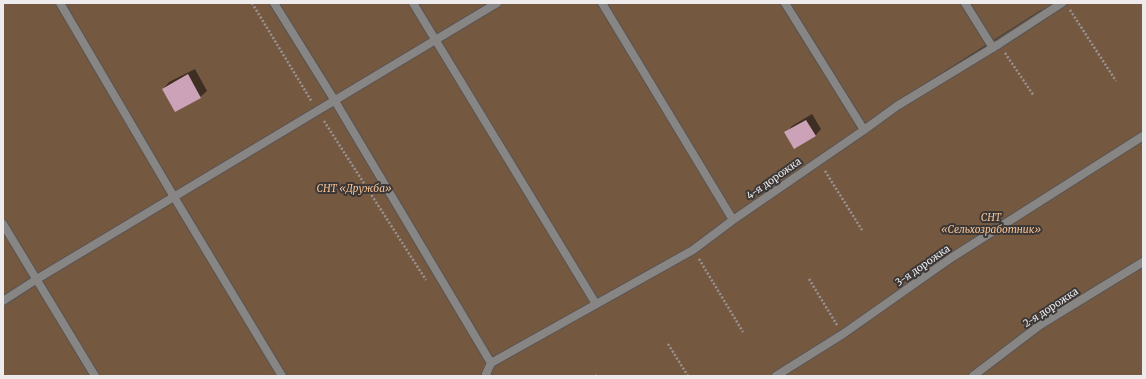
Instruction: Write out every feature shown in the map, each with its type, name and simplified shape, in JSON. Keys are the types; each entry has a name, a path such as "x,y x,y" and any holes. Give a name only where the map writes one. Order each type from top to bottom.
{"street":[{"path":"60,3 174,197 282,376"},
{"path":"274,3 335,101 491,363 486,374 487,376"},
{"path":"412,3 596,304"},
{"path":"3,301 37,279 318,112 497,3"},
{"path":"602,3 732,220"},
{"path":"785,3 864,130"},
{"path":"965,3 996,46"},
{"name":"4-я дорожка","path":"491,363 693,250 732,220 897,106 996,46 1062,3"},
{"name":"3-я дорожка","path":"776,376 843,334 951,258 1143,136"},
{"path":"3,224 95,376"},
{"name":"2-я дорожка","path":"973,376 1040,325 1143,262"}],"path":[{"path":"252,3 318,112 430,286"},
{"path":"1070,10 1116,81"},
{"path":"996,46 1034,96"},
{"path":"819,161 862,230"},
{"path":"693,250 744,332"},
{"path":"808,279 843,334"},
{"path":"668,344 688,376"}],"green space":[{"name":"СНТ «Дружба»","path":"3,3 1143,3 1143,376 3,376","holes":["1042,10 875,117 893,104"]}],"building":[{"path":"188,74 201,98 175,112 162,89"},
{"path":"806,120 816,136 794,149 784,132"}],"park label":[{"name":"СНТ «Сельхозработник»","path":"991,224"}]}
